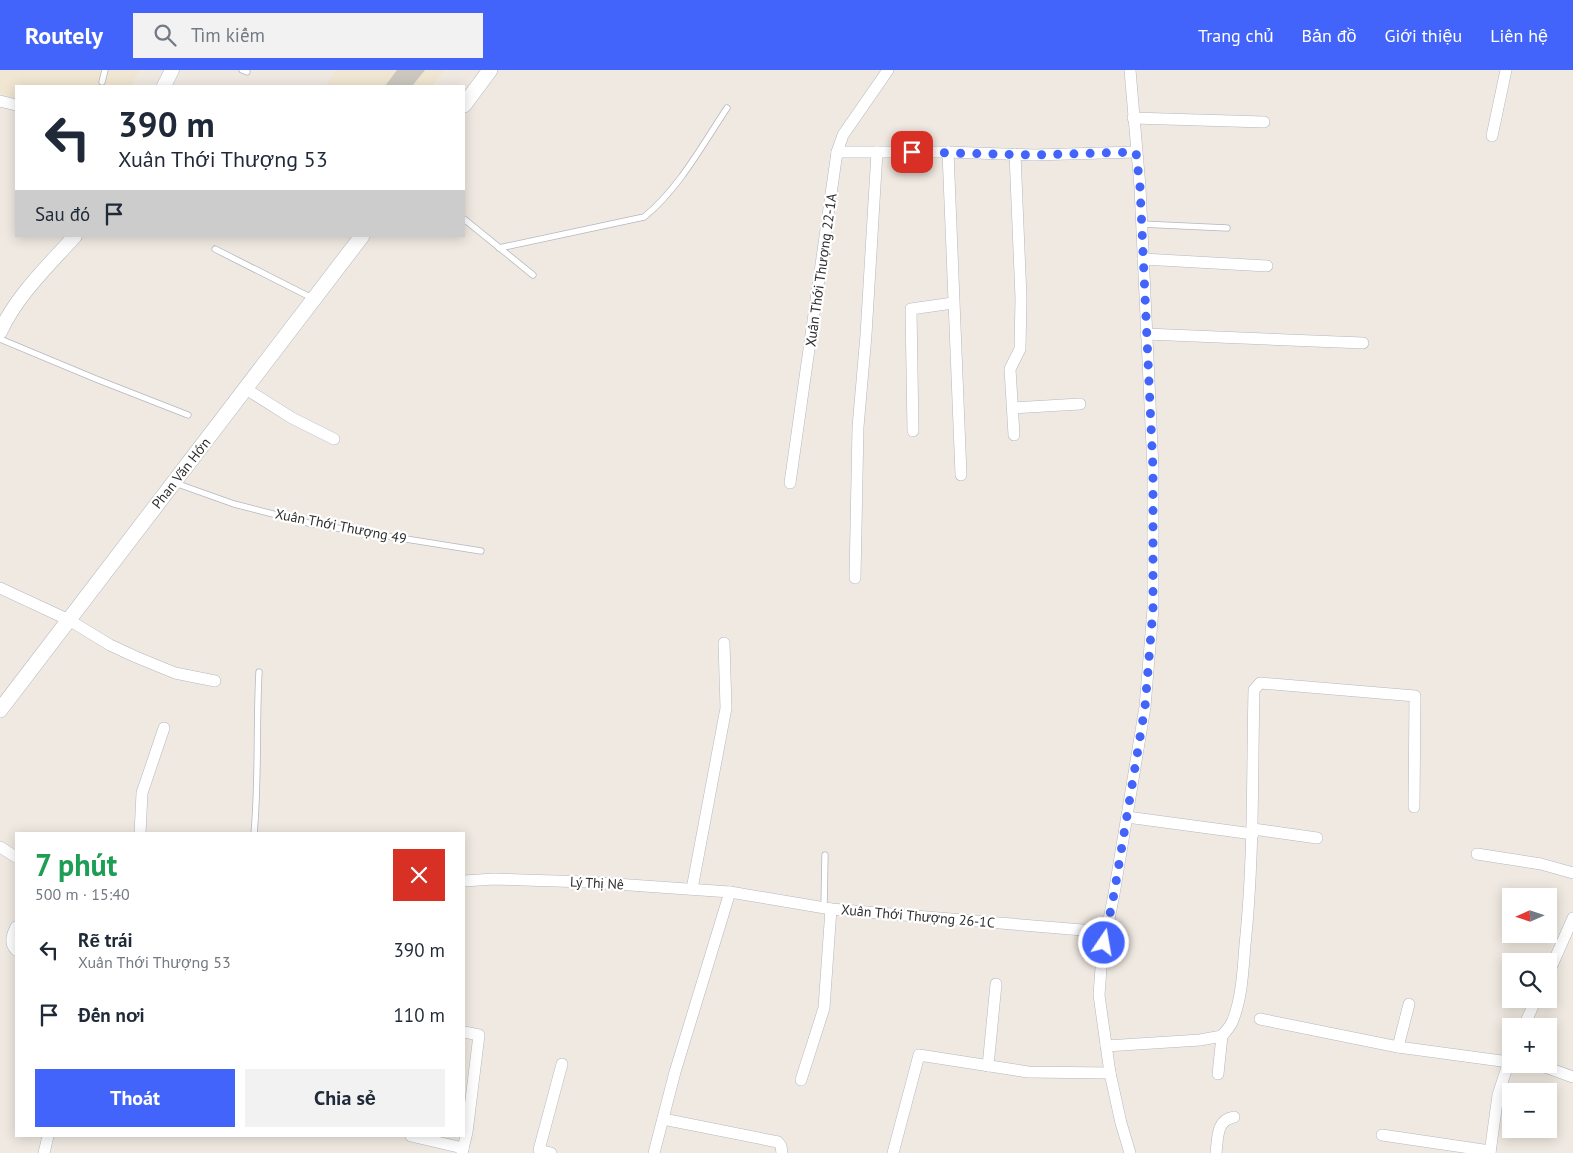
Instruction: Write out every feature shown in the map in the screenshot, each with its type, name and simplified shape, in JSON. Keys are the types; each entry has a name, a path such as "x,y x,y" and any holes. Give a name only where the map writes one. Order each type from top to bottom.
{"main road":[{"path":"465,104 490,70"},
{"name":"Phan Văn Hớn","path":"0,710 361,237"}],"street":[{"path":"164,85 172,70"},
{"name":"Xuân Thới Thượng 22-1A","path":"790,484 837,152 843,135 888,70"},
{"path":"1130,70 1141,224 1153,469 1153,609 1145,707 1102,955 1100,995 1110,1074 1120,1123 1130,1153"},
{"path":"1492,136 1506,70"},
{"path":"0,101 15,105"},
{"path":"1133,118 1264,122"},
{"path":"837,152 1067,155 1136,152"},
{"path":"855,578 858,427 866,335 877,152"},
{"path":"948,152 961,475"},
{"path":"1014,435 1010,369 1020,349 1021,298 1015,154"},
{"path":"0,332 19,301 38,276 74,237"},
{"path":"1143,259 1267,266"},
{"path":"913,431 911,309 953,303"},
{"path":"1146,334 1363,343"},
{"path":"246,389 292,418 334,439"},
{"path":"1012,408 1080,404"},
{"path":"0,588 69,620 110,645 136,657 175,673 215,681"},
{"path":"692,889 726,708 724,643"},
{"path":"1218,1074 1222,1036 1233,1022 1241,987 1249,912 1253,832 1252,749 1254,690 1260,683 1415,696 1414,807"},
{"path":"140,832 142,793 164,728"},
{"path":"1127,817 1317,838"},
{"path":"0,847 15,856"},
{"path":"1477,854 1541,864 1573,873"},
{"name":"Lý Thị Nê","path":"465,881 494,879 587,882 730,892"},
{"path":"654,1153 675,1072 730,892"},
{"name":"Xuân Thới Thượng 26-1C","path":"730,892 827,909 1107,932"},
{"path":"800,1080 824,1008 827,909"},
{"path":"1557,955 1572,924"},
{"path":"15,931 12,946 15,949"},
{"path":"988,1066 996,984"},
{"path":"1398,1047 1410,1004"},
{"path":"1260,1019 1398,1047 1502,1057"},
{"path":"415,1137 462,1150 467,1132 479,1035 465,1032"},
{"path":"1106,1046 1222,1036"},
{"path":"893,1153 920,1056 1028,1072 1110,1074"},
{"path":"551,1153 539,1150 562,1064"},
{"path":"1557,1071 1573,1077"},
{"path":"1382,1135 1490,1152 1498,1095 1505,1073"},
{"path":"1216,1153 1220,1126 1226,1120 1234,1118"},
{"path":"663,1119 778,1142 782,1153"},
{"path":"44,1153 48,1137"}],"lane":[{"path":"102,82 105,70"},
{"path":"499,248 644,217 655,208 677,182 727,108"},
{"path":"465,220 533,275"},
{"path":"1141,224 1227,228"},
{"path":"215,249 314,299"},
{"path":"0,339 188,415"},
{"name":"Xuân Thới Thượng 49","path":"174,483 234,504 312,524 481,551"},
{"path":"254,832 256,812 256,713 259,672"},
{"path":"825,856 827,909"}],"shaded area":[{"path":"0,70 139,70 132,85 15,85 15,99 0,94"},
{"path":"336,70 444,70 433,85 327,85"}],"building":[{"path":"397,70 425,70 413,85 386,85"}],"route":[{"path":"912,152 1034,155 1136,152 1140,187 1153,469 1153,609 1145,707 1104,943"}]}
